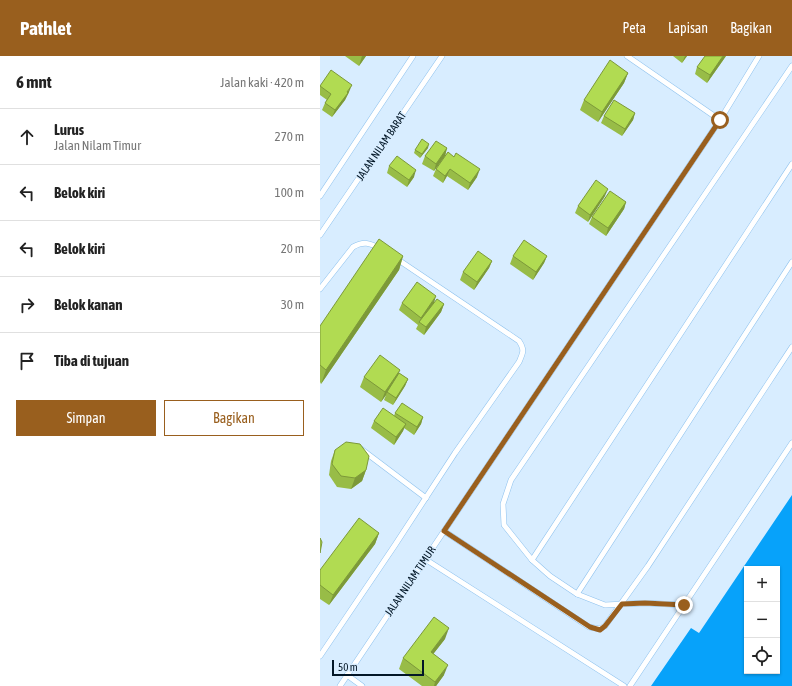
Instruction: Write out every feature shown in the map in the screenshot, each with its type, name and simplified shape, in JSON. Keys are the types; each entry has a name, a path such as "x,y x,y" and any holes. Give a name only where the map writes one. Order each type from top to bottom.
{"lane":[{"name":"JALAN NILAM BARAT","path":"320,196 413,56"},
{"name":"JALAN NILAM BARAT","path":"320,235 442,56"},
{"path":"628,56 720,120"},
{"name":"JALAN NILAM TIMUR","path":"340,686 720,120 759,56"},
{"path":"684,605 645,603 605,605 577,594 550,576 532,560 504,524 503,504 511,480 792,66"},
{"path":"532,560 792,164"},
{"path":"320,289 353,247 360,243 370,243 388,253"},
{"path":"320,656 395,546 455,453 519,362 523,352 523,346 519,341 394,257"},
{"path":"577,594 792,262"},
{"path":"444,531 590,627 600,630 605,626 622,604 653,559 792,347"},
{"path":"630,686 792,443"},
{"path":"357,446 426,498"},
{"path":"425,559 624,686"},
{"path":"347,675 362,686"}],"water":[{"path":"792,495 792,686 651,686 691,628 699,633 744,566 744,674 780,674 780,566 744,566"}],"building":[{"path":"705,56 723,56 710,75 697,67"},
{"path":"610,60 628,73 602,112 584,100"},
{"path":"331,70 352,85 335,110 325,103 331,94 320,86"},
{"path":"614,100 635,113 625,129 604,116"},
{"path":"422,139 429,144 422,154 415,150"},
{"path":"436,141 447,148 436,164 425,156"},
{"path":"448,152 454,157 456,153 480,169 470,183 450,169 445,176 436,169"},
{"path":"397,156 416,170 409,180 389,166"},
{"path":"596,180 608,189 590,215 578,206"},
{"path":"610,191 626,202 608,228 592,217"},
{"path":"379,239 403,256 326,370 320,365 320,326"},
{"path":"524,240 547,256 536,272 513,256"},
{"path":"478,251 492,261 477,282 463,272"},
{"path":"417,282 436,296 421,318 402,303"},
{"path":"437,299 444,304 426,327 419,322"},
{"path":"380,355 400,370 385,392 364,377"},
{"path":"399,373 408,379 396,398 387,392"},
{"path":"402,403 423,417 417,427 395,413"},
{"path":"383,408 406,424 396,437 374,421"},
{"path":"346,442 360,444 369,456 366,470 355,478 341,476 332,464 335,450"},
{"path":"359,518 379,533 333,595 320,585 320,570"},
{"path":"320,538 322,542 320,553"},
{"path":"434,617 449,628 431,652 448,665 435,682 403,658"}],"route":[{"path":"684,605 645,603 622,604 605,626 600,630 590,627 444,531 720,120"}]}
